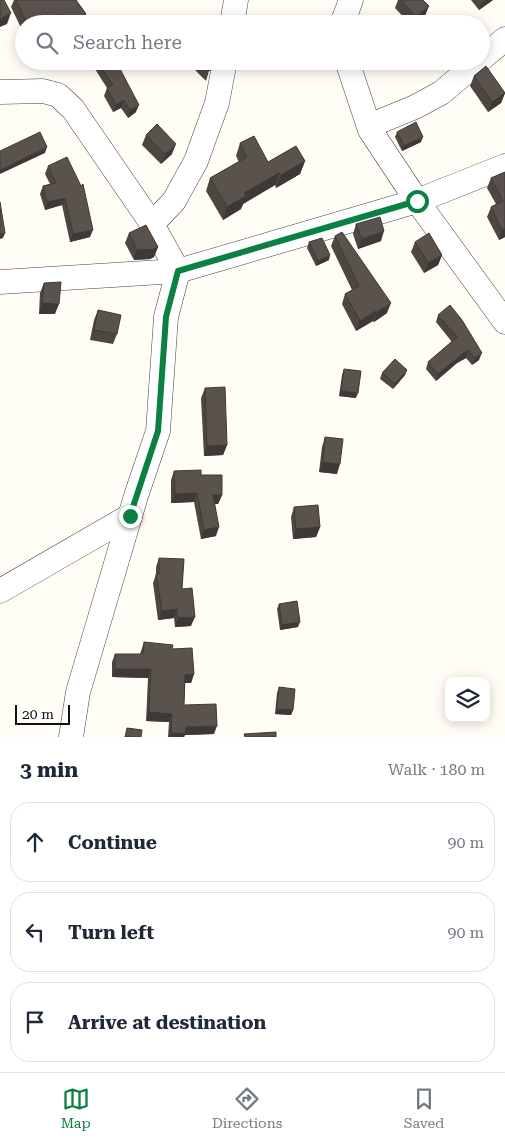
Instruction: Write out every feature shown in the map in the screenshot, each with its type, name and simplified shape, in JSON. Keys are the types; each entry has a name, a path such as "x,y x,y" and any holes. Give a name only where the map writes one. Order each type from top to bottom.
{"street":[{"path":"234,15 236,0"},
{"path":"335,0 339,15"},
{"path":"345,15 351,0"},
{"path":"490,52 505,39"},
{"path":"152,224 174,201 196,161 217,103 223,70"},
{"path":"350,70 370,130 417,201 505,322"},
{"path":"369,126 415,108 441,93 468,70"},
{"path":"0,92 43,91 58,95 73,109 152,224 178,271 166,317 158,431 130,516 78,692 71,737"},
{"path":"0,282 178,271 417,201 505,166"},
{"path":"0,591 130,516"}],"building":[{"path":"0,0 4,0 11,13 0,19"},
{"path":"16,0 76,0 86,14 84,15 23,15"},
{"path":"401,0 423,0 429,6 418,15 414,15"},
{"path":"103,70 121,70 139,105 130,110 124,100 116,105 107,88 113,85"},
{"path":"481,70 489,70 505,93 492,102 474,76"},
{"path":"416,122 423,137 404,146 397,132"},
{"path":"157,124 176,144 165,154 146,135"},
{"path":"40,132 47,147 0,170 0,151"},
{"path":"254,136 268,162 296,146 305,161 244,193 246,196 227,207 210,178 247,157 240,143"},
{"path":"67,157 81,186 83,184 93,230 73,234 65,198 47,202 43,186 56,183 48,166"},
{"path":"505,172 505,229 502,230 491,207 503,201 491,178"},
{"path":"0,202 5,233 0,234"},
{"path":"380,217 384,231 362,239 356,224"},
{"path":"146,225 158,247 137,250 129,233"},
{"path":"342,232 391,303 360,321 345,294 359,286 335,236"},
{"path":"429,233 442,255 428,263 415,242"},
{"path":"322,238 330,255 318,261 309,242"},
{"path":"61,282 59,304 42,303 44,283"},
{"path":"450,305 462,320 482,353 475,358 468,350 438,374 428,362 457,337 438,315"},
{"path":"98,310 121,315 117,334 94,330"},
{"path":"395,359 407,370 395,384 382,373"},
{"path":"344,369 361,371 358,393 341,391"},
{"path":"225,387 227,445 207,446 205,388"},
{"path":"325,437 343,439 340,464 323,462"},
{"path":"201,470 201,475 222,475 222,495 213,495 219,527 204,530 197,493 175,494 174,471"},
{"path":"318,505 320,527 296,529 294,507"},
{"path":"159,558 184,559 182,589 192,588 195,617 178,618 177,609 162,611 156,574 159,574"},
{"path":"297,601 300,622 282,625 279,604"},
{"path":"144,642 173,645 172,649 192,648 194,674 185,675 184,705 216,704 217,726 186,727 185,734 171,733 172,714 149,712 151,669 115,669 115,654 143,654"},
{"path":"279,687 295,689 293,710 277,709"},
{"path":"127,728 142,730 141,737 125,737"},
{"path":"276,732 276,737 245,737 244,734"}],"route":[{"path":"130,516 158,431 166,317 178,271 417,201"}]}
